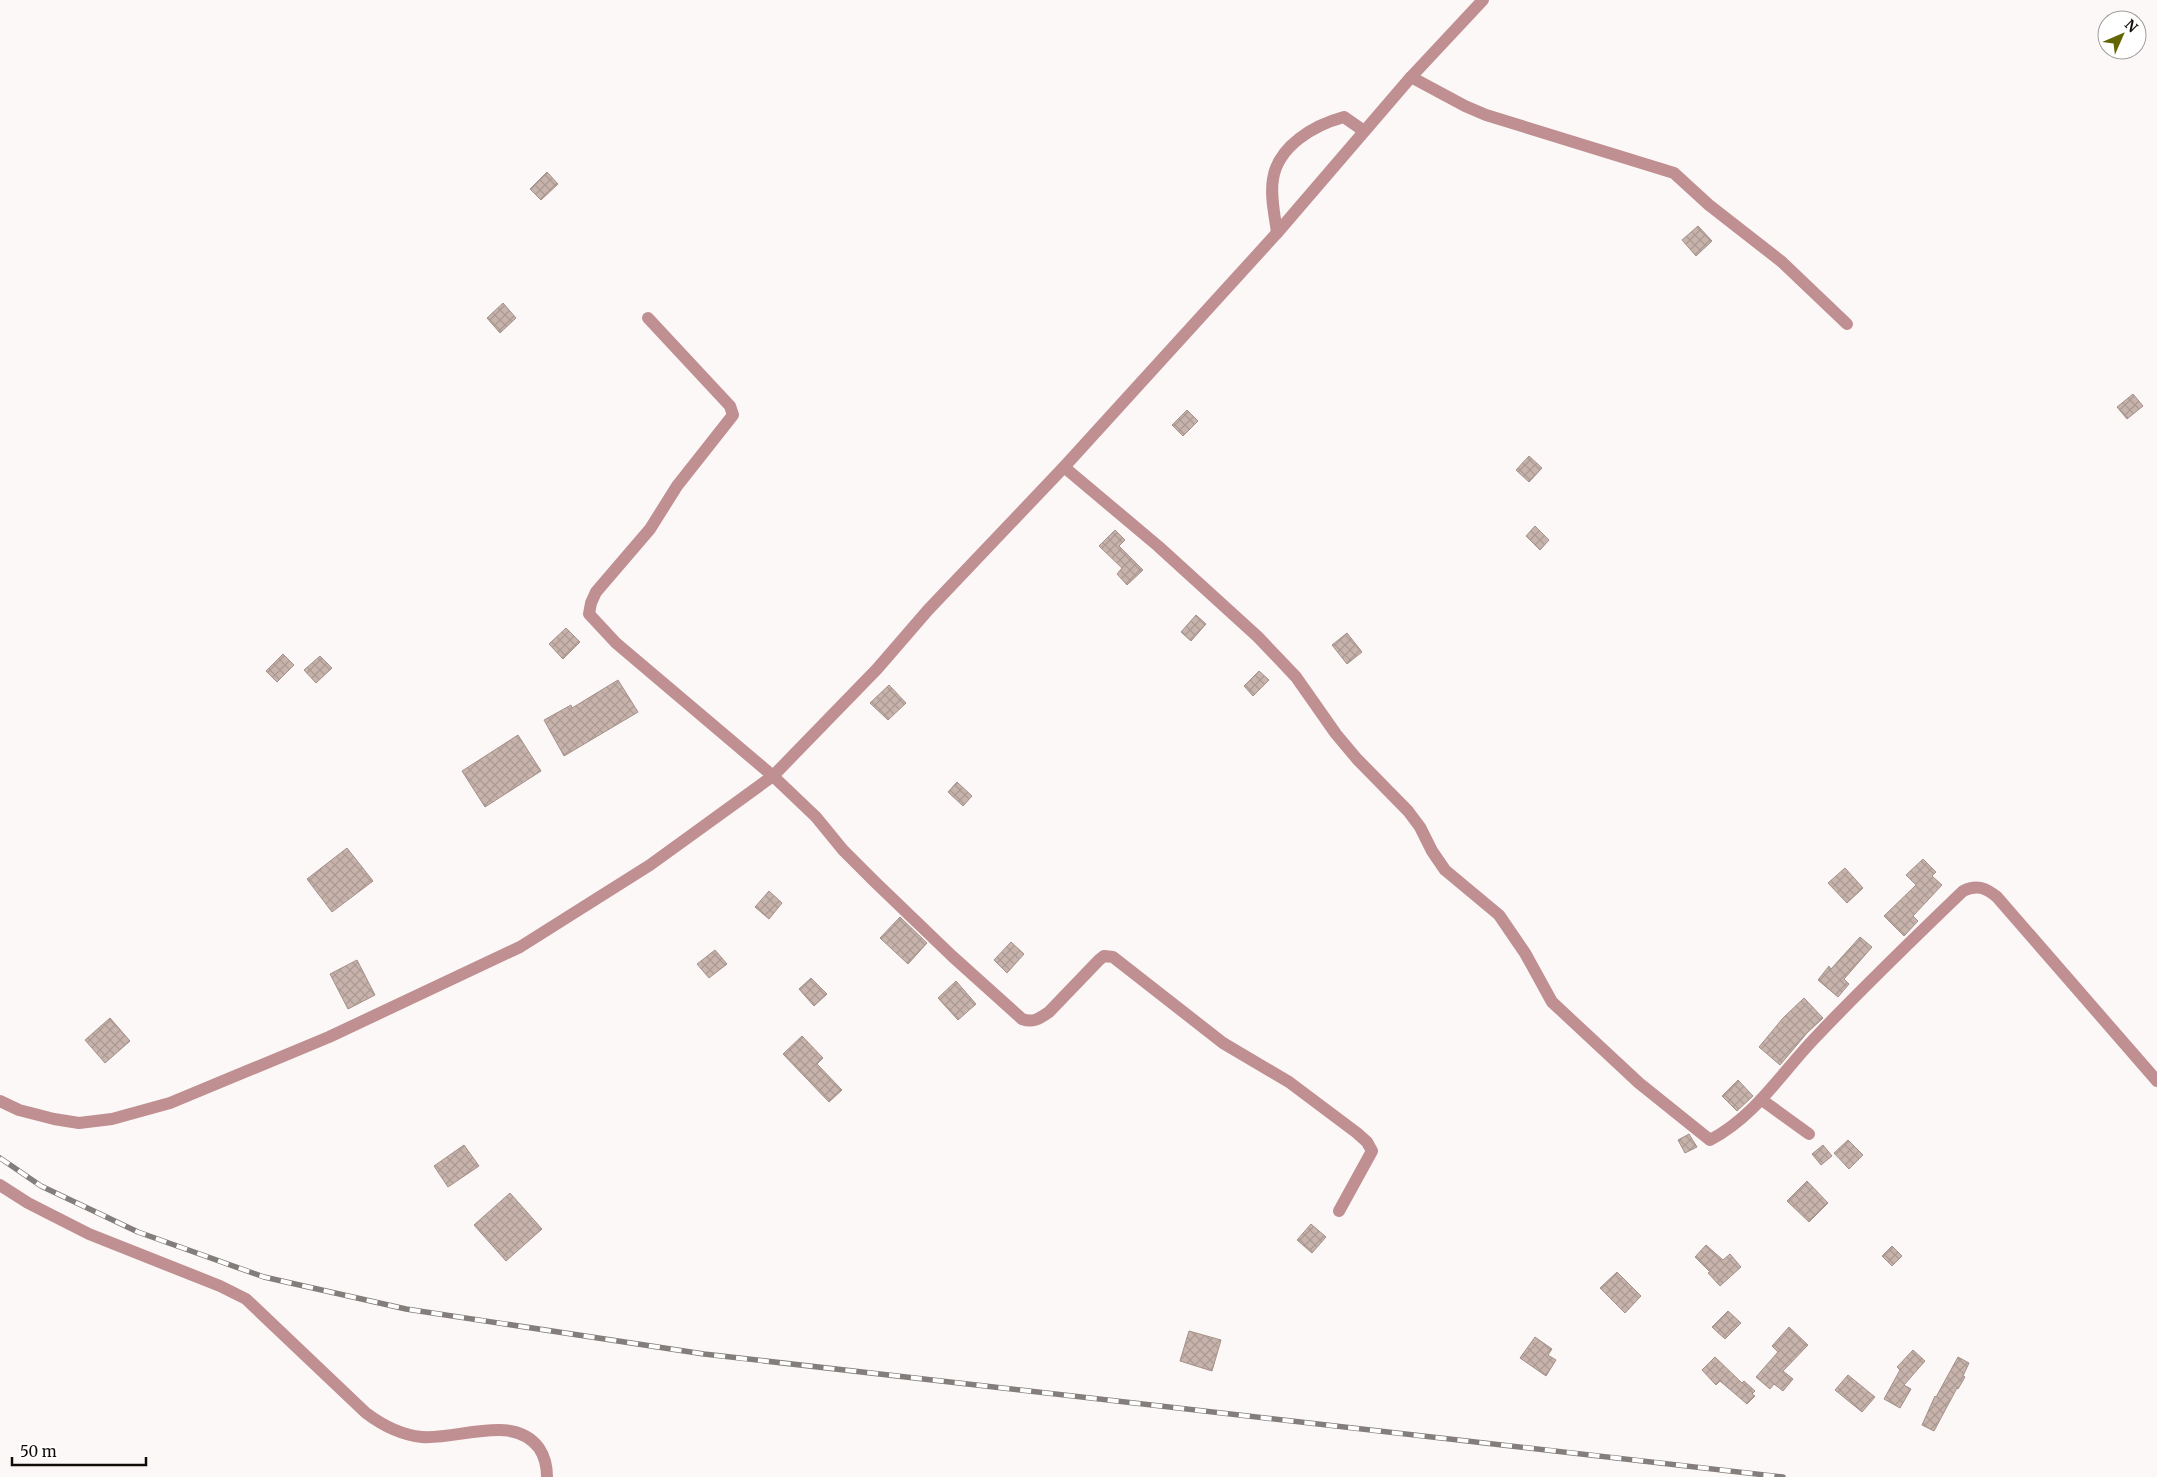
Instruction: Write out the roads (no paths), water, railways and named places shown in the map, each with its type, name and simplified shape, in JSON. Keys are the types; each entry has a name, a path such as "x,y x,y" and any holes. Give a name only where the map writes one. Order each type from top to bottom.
{"street":[{"path":"0,1101 19,1110 54,1119 79,1123 112,1119 170,1103 329,1037 520,947 650,865 773,776 877,669 928,610 1064,467 1277,233 1410,77 1483,0"},
{"path":"1410,77 1486,115 1674,174 1789,268 1847,324"},
{"path":"1277,233 1272,197 1273,179 1279,161 1293,144 1328,121 1344,117 1364,130"},
{"path":"648,318 730,406 733,415 677,486 650,529 596,592 589,614 616,642 773,776 816,817 843,850 888,894 952,956 1022,1018 1029,1022 1041,1018 1099,960 1104,956 1113,957 1223,1044 1289,1082 1357,1133 1367,1142 1372,1152 1338,1212"},
{"path":"1064,467 1158,546 1258,636 1296,677 1342,740 1395,796 1420,827 1432,851 1445,870 1499,915 1525,953 1552,1002 1639,1082 1710,1140 1723,1134 1762,1100 1795,1059 1861,989 1922,933 1963,891 1975,888 1987,889 1997,897 2157,1081"},
{"path":"1762,1100 1809,1134"},
{"path":"0,1185 28,1203 89,1234 220,1286 246,1299 366,1413 384,1425 404,1434 424,1437 493,1430 516,1431 529,1438 542,1452 546,1463 547,1477"}],"railway":[{"path":"0,1158 41,1186 138,1232 264,1277 406,1309 704,1354 1783,1477"}]}
